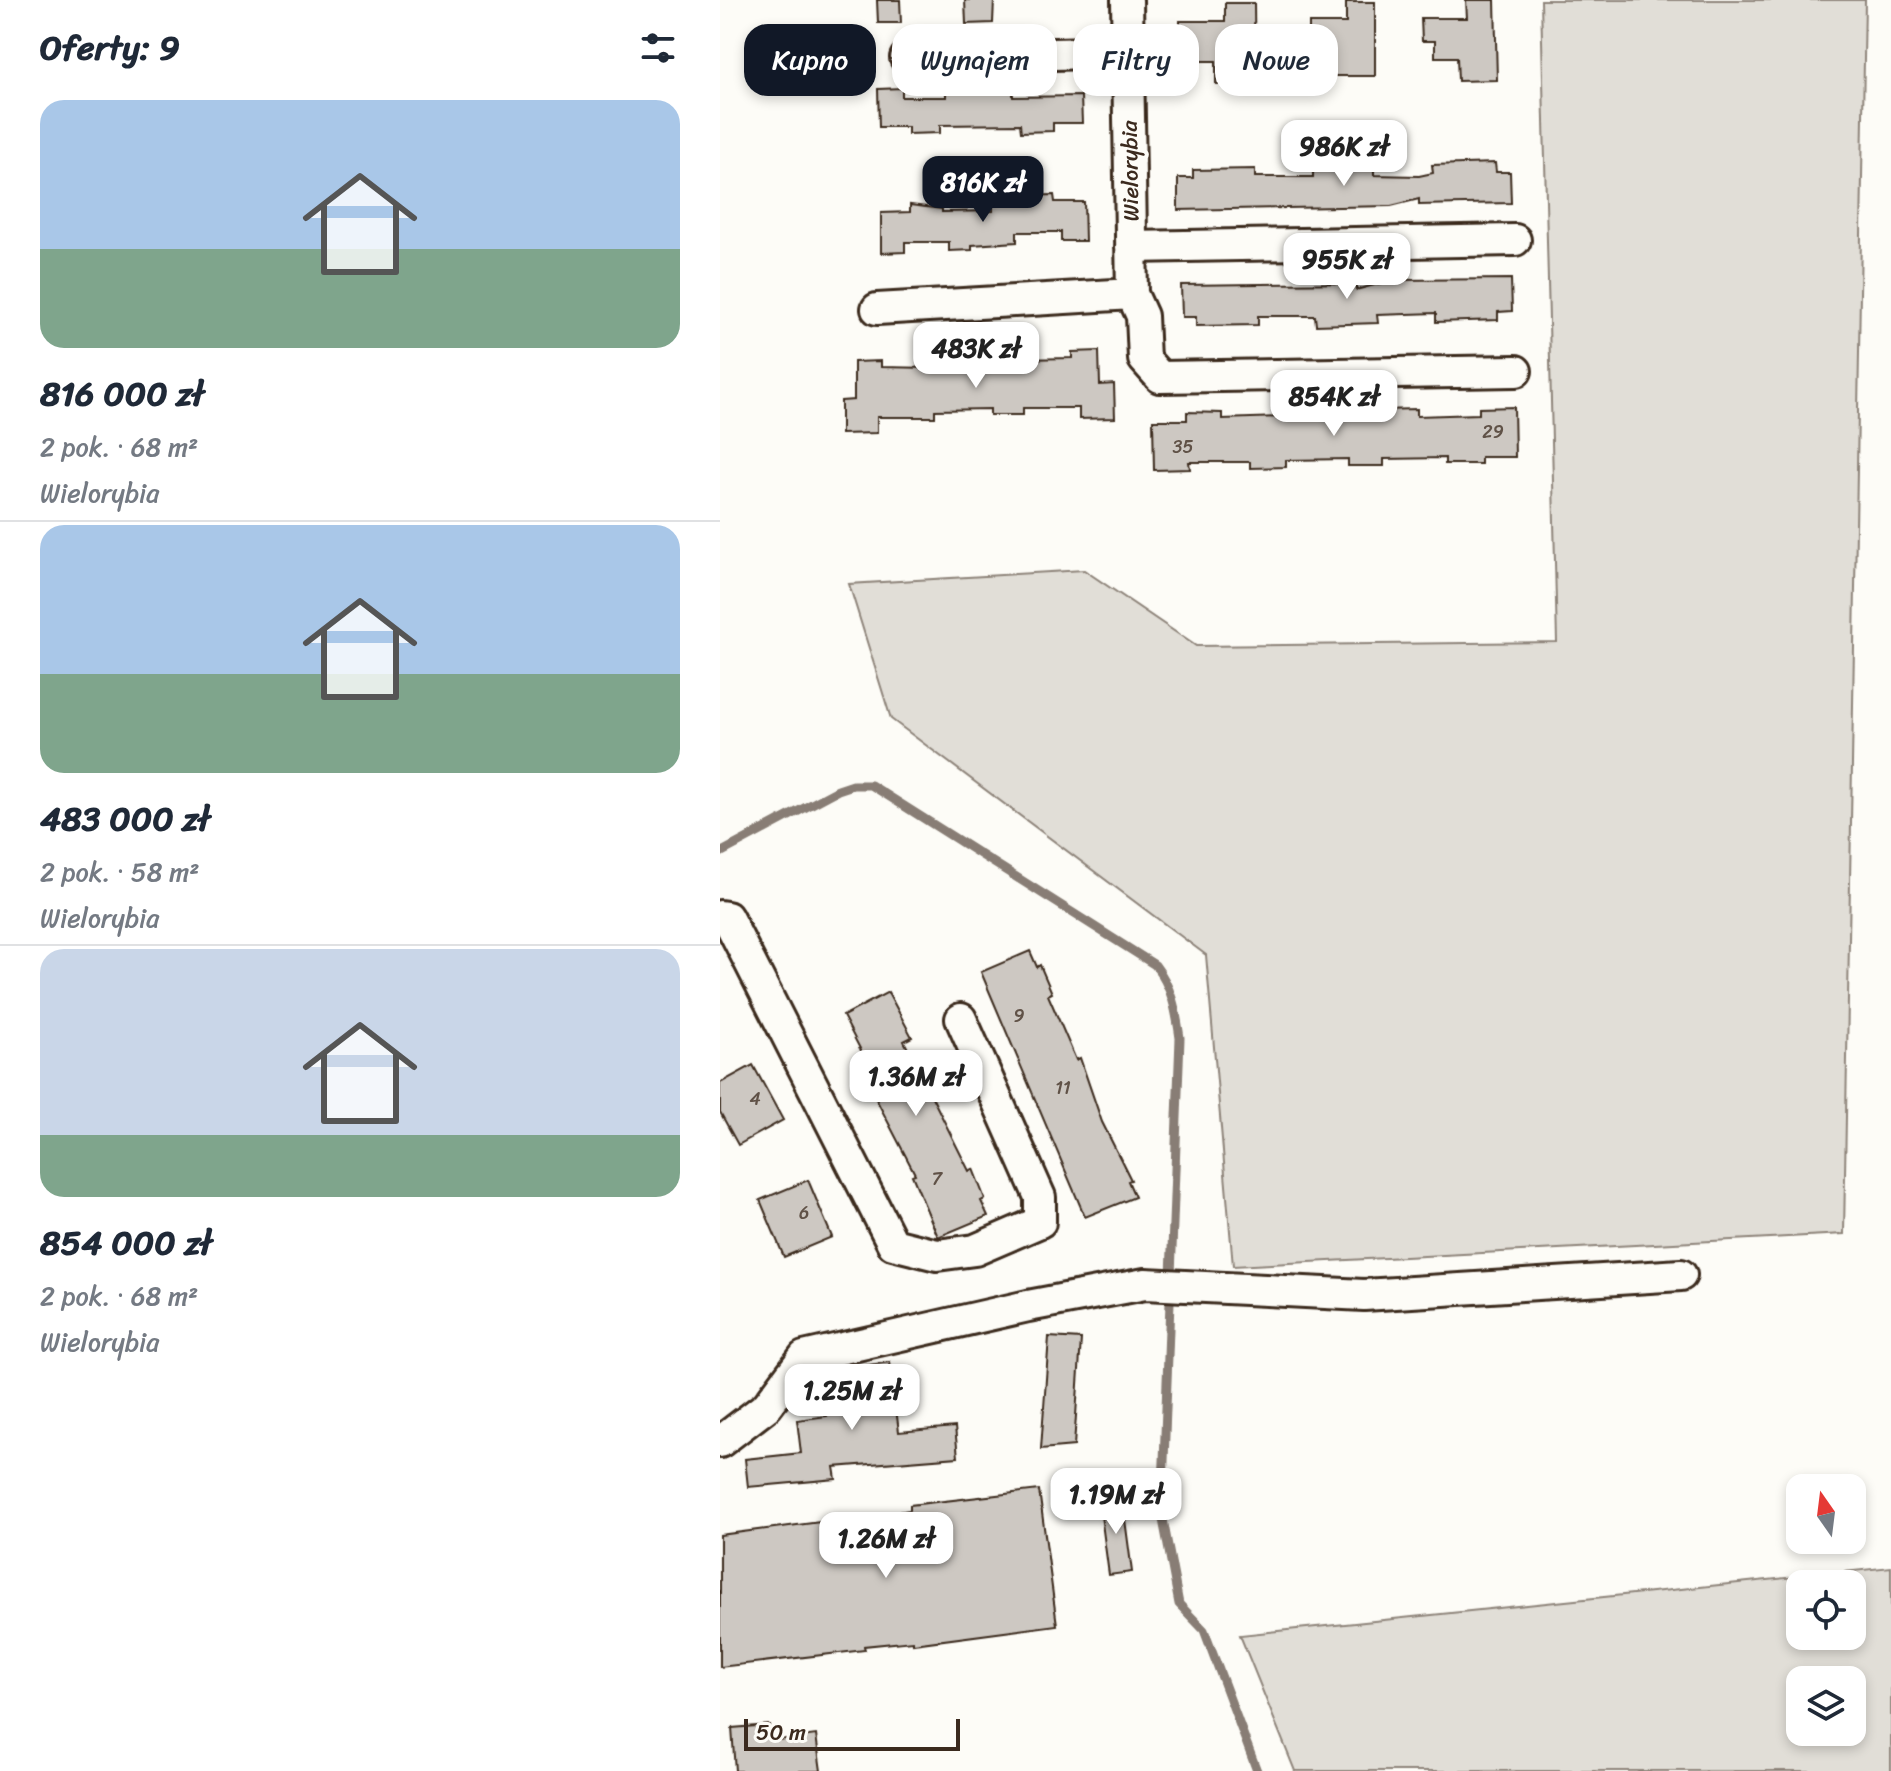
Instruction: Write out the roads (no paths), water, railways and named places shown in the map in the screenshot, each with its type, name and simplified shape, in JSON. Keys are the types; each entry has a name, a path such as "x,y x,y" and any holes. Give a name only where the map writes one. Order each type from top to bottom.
{"street":[{"name":"Wielorybia","path":"1127,0 1127,24"},
{"name":"Wielorybia","path":"1129,96 1132,294 1142,316 1144,359 1160,377 1516,371"},
{"path":"1131,247 1515,240"},
{"path":"877,309 1132,294"},
{"path":"724,916 893,1244 937,1255 975,1250 1040,1222 1040,1197 961,1019"},
{"path":"720,1442 767,1406 804,1357 1028,1306 1145,1284 1364,1295 1681,1275"}],"waterway":[{"path":"720,853 838,790 853,785 871,785 1155,965 1161,973 1172,999 1180,1038 1162,1514 1179,1604 1204,1630 1257,1771"}]}
